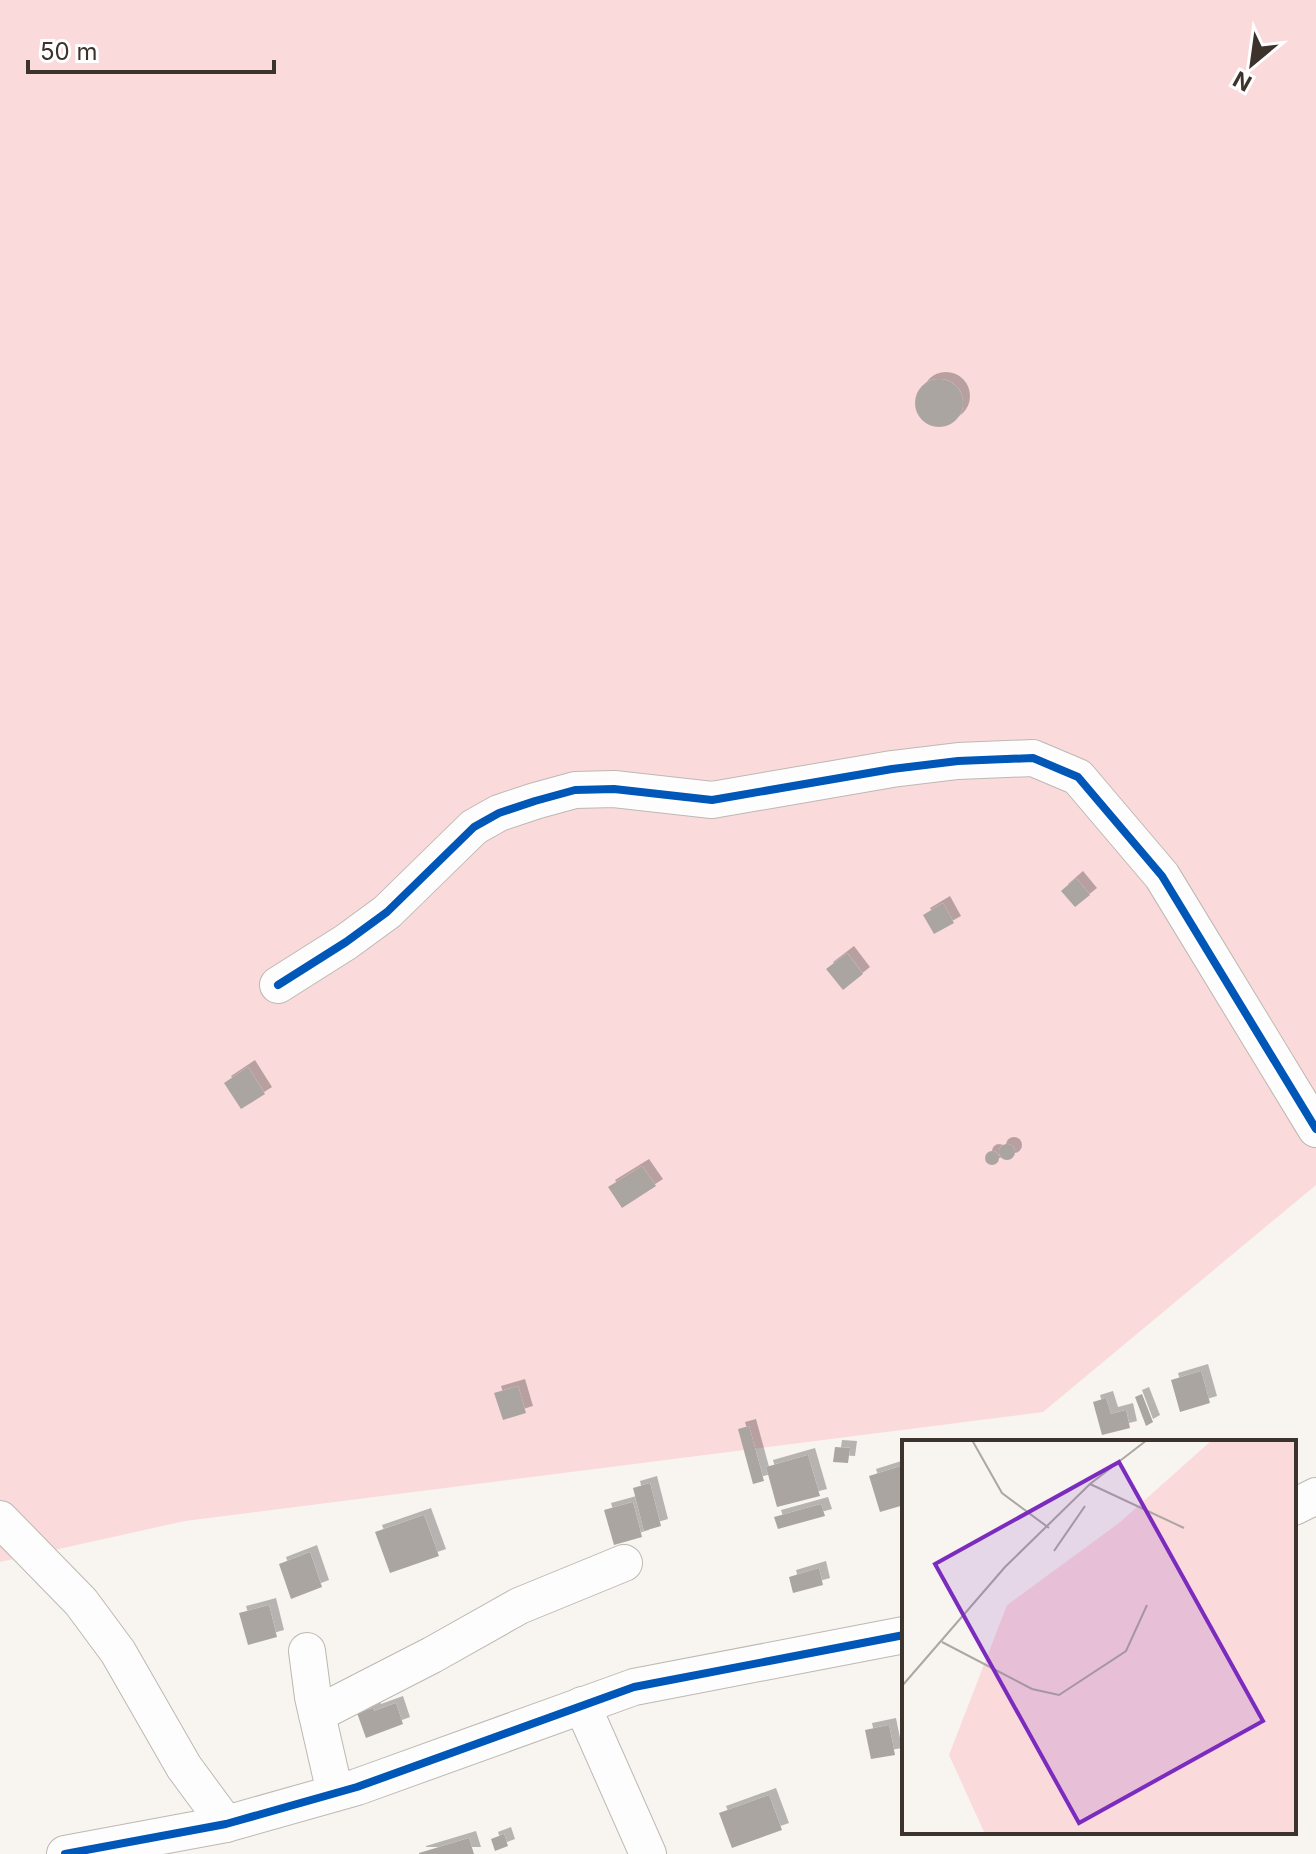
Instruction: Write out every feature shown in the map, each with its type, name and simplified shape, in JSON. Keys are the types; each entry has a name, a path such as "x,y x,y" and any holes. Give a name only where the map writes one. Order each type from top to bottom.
{"street":[{"path":"278,985 387,912 474,827 499,813 535,801 575,790 614,789 712,800 892,769 958,761 1033,758 1078,777 1162,876 1316,1129"},
{"path":"1296,1506 1316,1496"},
{"path":"0,1519 81,1602 118,1652 184,1767 226,1824"},
{"path":"317,1714 519,1606 624,1563"},
{"path":"65,1854 226,1824 335,1793 634,1687 902,1635"},
{"path":"307,1651 335,1793"},
{"path":"582,1705 648,1854"}],"shaded area":[{"path":"0,0 1316,0 1316,1185 1043,1412 185,1521 0,1562"}],"building":[{"path":"939,379 956,386 963,403 956,420 939,427 922,420 915,403 922,386"},
{"path":"1076,878 1090,895 1075,907 1061,891"},
{"path":"943,903 954,923 934,934 923,915"},
{"path":"847,953 863,974 843,990 826,969"},
{"path":"248,1067 265,1094 241,1109 224,1083"},
{"path":"1007,1144 1015,1152 1007,1160 999,1152"},
{"path":"992,1151 999,1158 992,1165 985,1158"},
{"path":"642,1166 656,1186 622,1208 608,1187"},
{"path":"1201,1371 1210,1403 1180,1412 1171,1380"},
{"path":"518,1386 526,1413 503,1420 494,1393"},
{"path":"1142,1394 1153,1422 1146,1426 1135,1397"},
{"path":"1106,1398 1111,1414 1126,1410 1130,1428 1102,1435 1093,1402"},
{"path":"749,1426 764,1481 753,1484 738,1429"},
{"path":"835,1447 850,1448 848,1463 833,1462"},
{"path":"808,1455 820,1496 777,1507 766,1467"},
{"path":"902,1466 902,1506 880,1512 869,1476"},
{"path":"650,1483 661,1526 644,1531 633,1488"},
{"path":"633,1502 642,1537 614,1545 604,1510"},
{"path":"821,1504 825,1516 778,1529 774,1517"},
{"path":"424,1515 439,1556 390,1573 375,1532"},
{"path":"310,1552 322,1587 291,1599 279,1564"},
{"path":"819,1568 823,1585 793,1593 789,1577"},
{"path":"269,1605 277,1637 248,1645 239,1613"},
{"path":"396,1703 403,1724 366,1738 357,1713"},
{"path":"889,1725 895,1755 871,1759 865,1730"},
{"path":"769,1795 782,1830 732,1848 719,1813"},
{"path":"504,1834 508,1846 495,1851 491,1839"},
{"path":"469,1838 474,1854 419,1854 419,1853"}],"cycle path":[{"path":"278,985 387,912 474,827 499,813 535,801 575,790 614,789 712,800 892,769 958,761 1033,758 1078,777 1162,876 1316,1129"},
{"path":"65,1854 226,1824 357,1787 634,1687 902,1635"}]}
